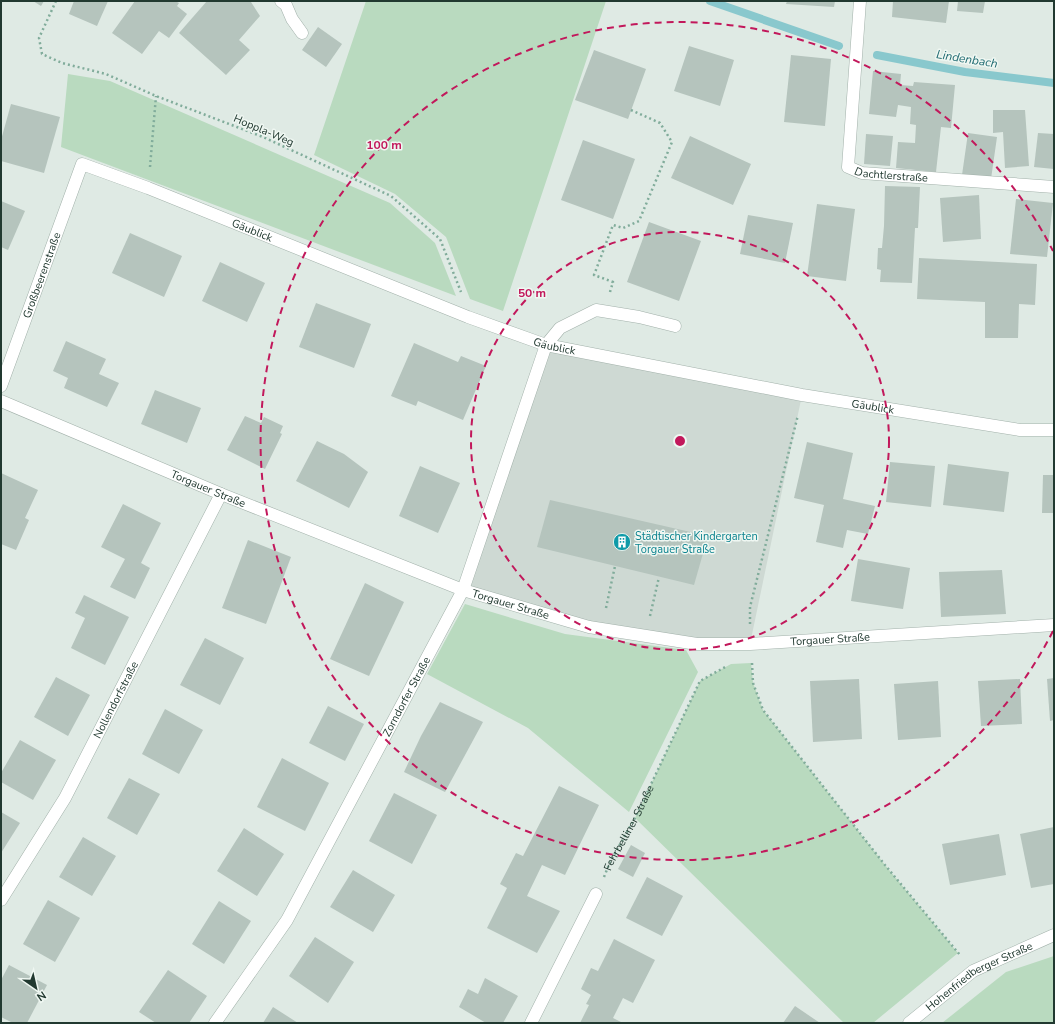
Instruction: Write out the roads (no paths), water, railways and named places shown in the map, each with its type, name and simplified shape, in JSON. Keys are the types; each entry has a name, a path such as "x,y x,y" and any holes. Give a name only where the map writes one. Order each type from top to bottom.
{"street":[{"path":"281,1 286,5 292,19 302,32"},
{"name":"Dachtlerstraße","path":"860,1 848,167 862,173 1054,187"},
{"name":"Gäublick","path":"82,164 148,188 468,317 546,345 810,396 1020,430 1054,430"},
{"name":"Großbeerenstraße","path":"1,386 82,164"},
{"path":"546,345 560,328 596,310 640,317 675,326"},
{"name":"Zorndorfer Straße","path":"215,1023 287,920 463,590 546,345"},
{"name":"Torgauer Straße","path":"1,401 221,494 463,590 589,626 697,644 750,644 1054,625"},
{"name":"Nollendorfstraße","path":"1,900 65,798 221,494"},
{"path":"531,1023 596,894"},
{"name":"Hohenfriedberger Straße","path":"909,1023 974,971 1054,935"}],"waterway":[{"name":"Lindenbach","path":"710,1 839,46"},
{"name":"Lindenbach","path":"877,55 965,72 1054,83"}],"place":[{"name":"Städtischer Kindergarten Torgauer Straße","path":"622,542"}]}
